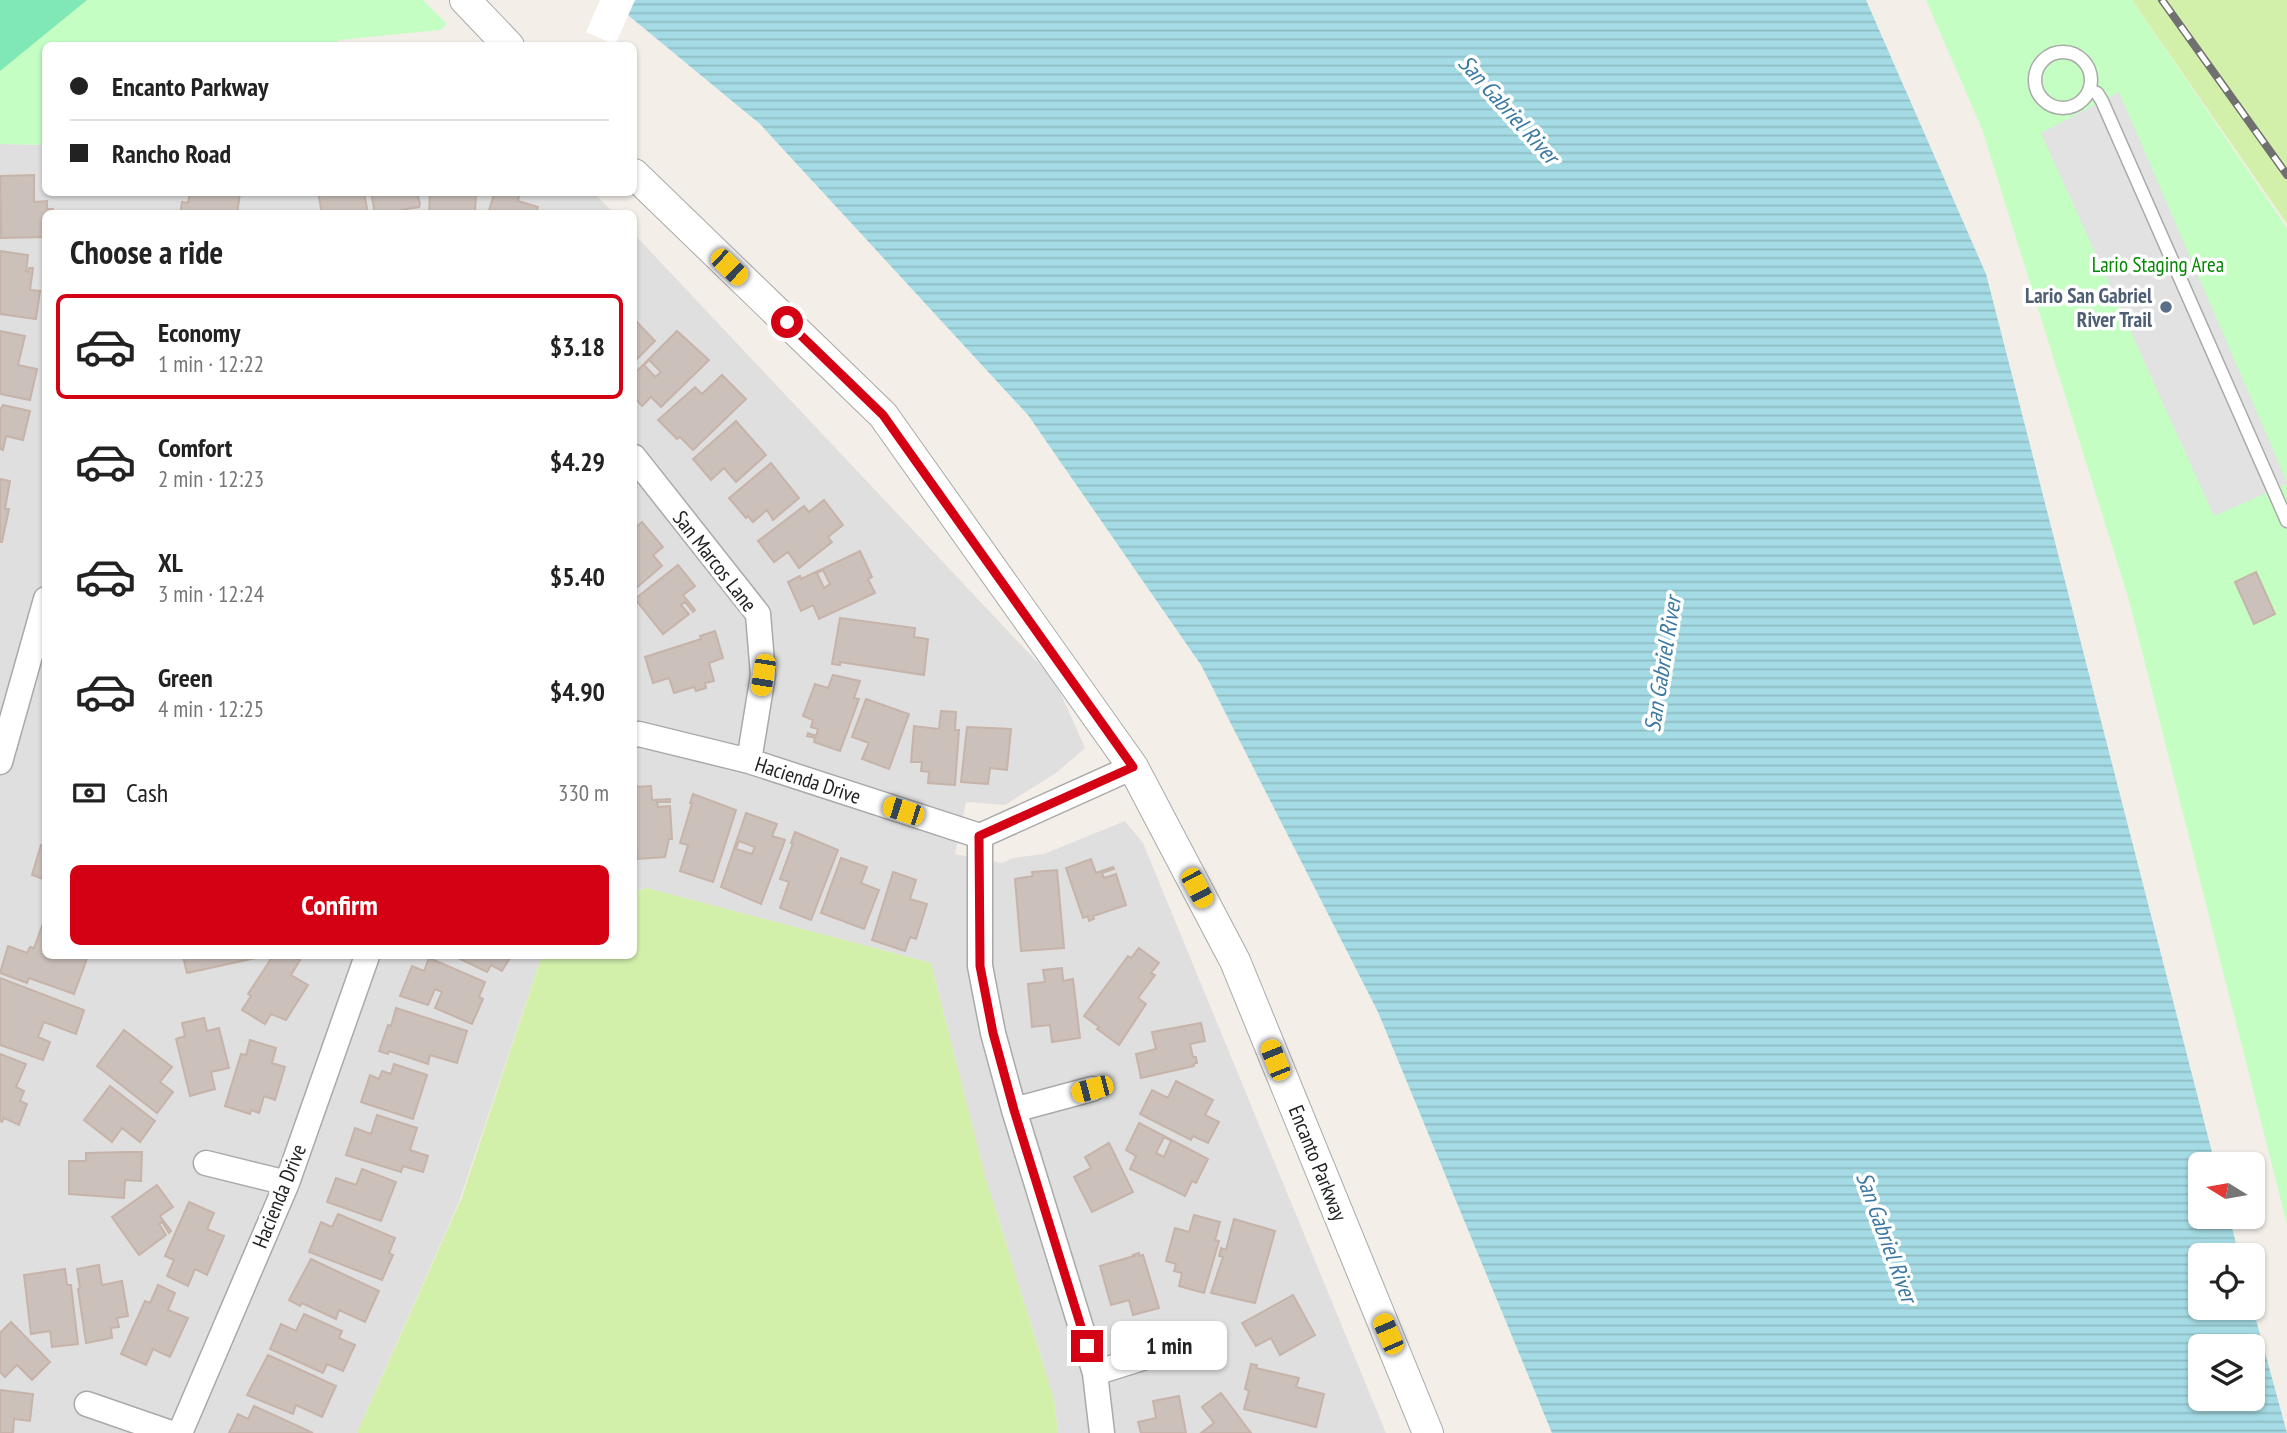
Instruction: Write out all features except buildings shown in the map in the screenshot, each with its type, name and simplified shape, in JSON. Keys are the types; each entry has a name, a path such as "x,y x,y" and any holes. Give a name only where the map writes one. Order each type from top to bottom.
{"street":[{"path":"465,0 505,42"},
{"name":"Encanto Parkway","path":"637,177 883,415 1133,767 1235,961 1429,1433"},
{"name":"San Marcos Lane","path":"637,461 758,614 763,675 749,761"},
{"path":"0,762 42,612"},
{"name":"Hacienda Drive","path":"637,734 749,761 979,836"},
{"path":"1102,1433 1095,1373 993,1033 980,966 979,836 1133,767"},
{"name":"Hacienda Drive","path":"180,1433 287,1183 366,959"},
{"path":"1014,1110 1092,1089"},
{"path":"206,1163 287,1183"},
{"path":"1095,1373 1190,1343"},
{"path":"87,1404 172,1433"}],"lane":[{"path":"2068,51 2077,55 2089,70 2090,90 2077,105 2067,108 2048,104 2036,89 2036,70 2048,55 2068,51"},
{"path":"2090,90 2097,93 2102,101 2287,521"}],"shaded area":[{"name":"Lario San Gabriel River Trail","path":"2119,92 2287,482 2214,516 2041,133"},
{"path":"0,144 42,145 42,196 597,196 611,210 42,210 42,959 542,959 459,1202 357,1433 0,1433"},
{"path":"637,237 1055,681 1085,748 1056,773 1005,805 966,802 955,854 1002,863 1013,858 1044,854 1125,821 1143,843 1386,1433 1058,1433 1054,1399 985,1175 931,963 647,888 637,891"}],"green space":[{"path":"0,0 423,0 447,24 440,30 337,42 42,42 42,145 0,144"},
{"path":"0,0 87,0 0,71"},
{"name":"Lario Staging Area","path":"1926,0 2132,0 2287,228 2287,1224 2129,600 1982,129"},
{"path":"2132,0 2287,0 2287,224"},
{"path":"647,888 931,963 985,1175 1054,1399 1058,1433 357,1433 462,1197 540,961 637,959 637,891"}],"water":[{"name":"San Gabriel River","path":"613,0 1866,0 1986,274 2212,1152 2188,1152 2188,1229 2232,1229 2236,1243 2188,1243 2188,1320 2256,1320 2260,1334 2188,1334 2188,1411 2265,1411 2265,1353 2287,1433 1552,1433 1378,1012 1201,665 1028,415 760,124"}],"pier":[{"path":"600,0 635,0 616,42 608,42 586,32"}],"railway":[{"path":"2162,0 2287,175"}],"place":[{"name":"Lario San Gabriel River Trail","path":"2166,307"}],"route":[{"path":"787,322 883,415 1133,767 979,836 980,966 993,1033 1087,1346"}]}
